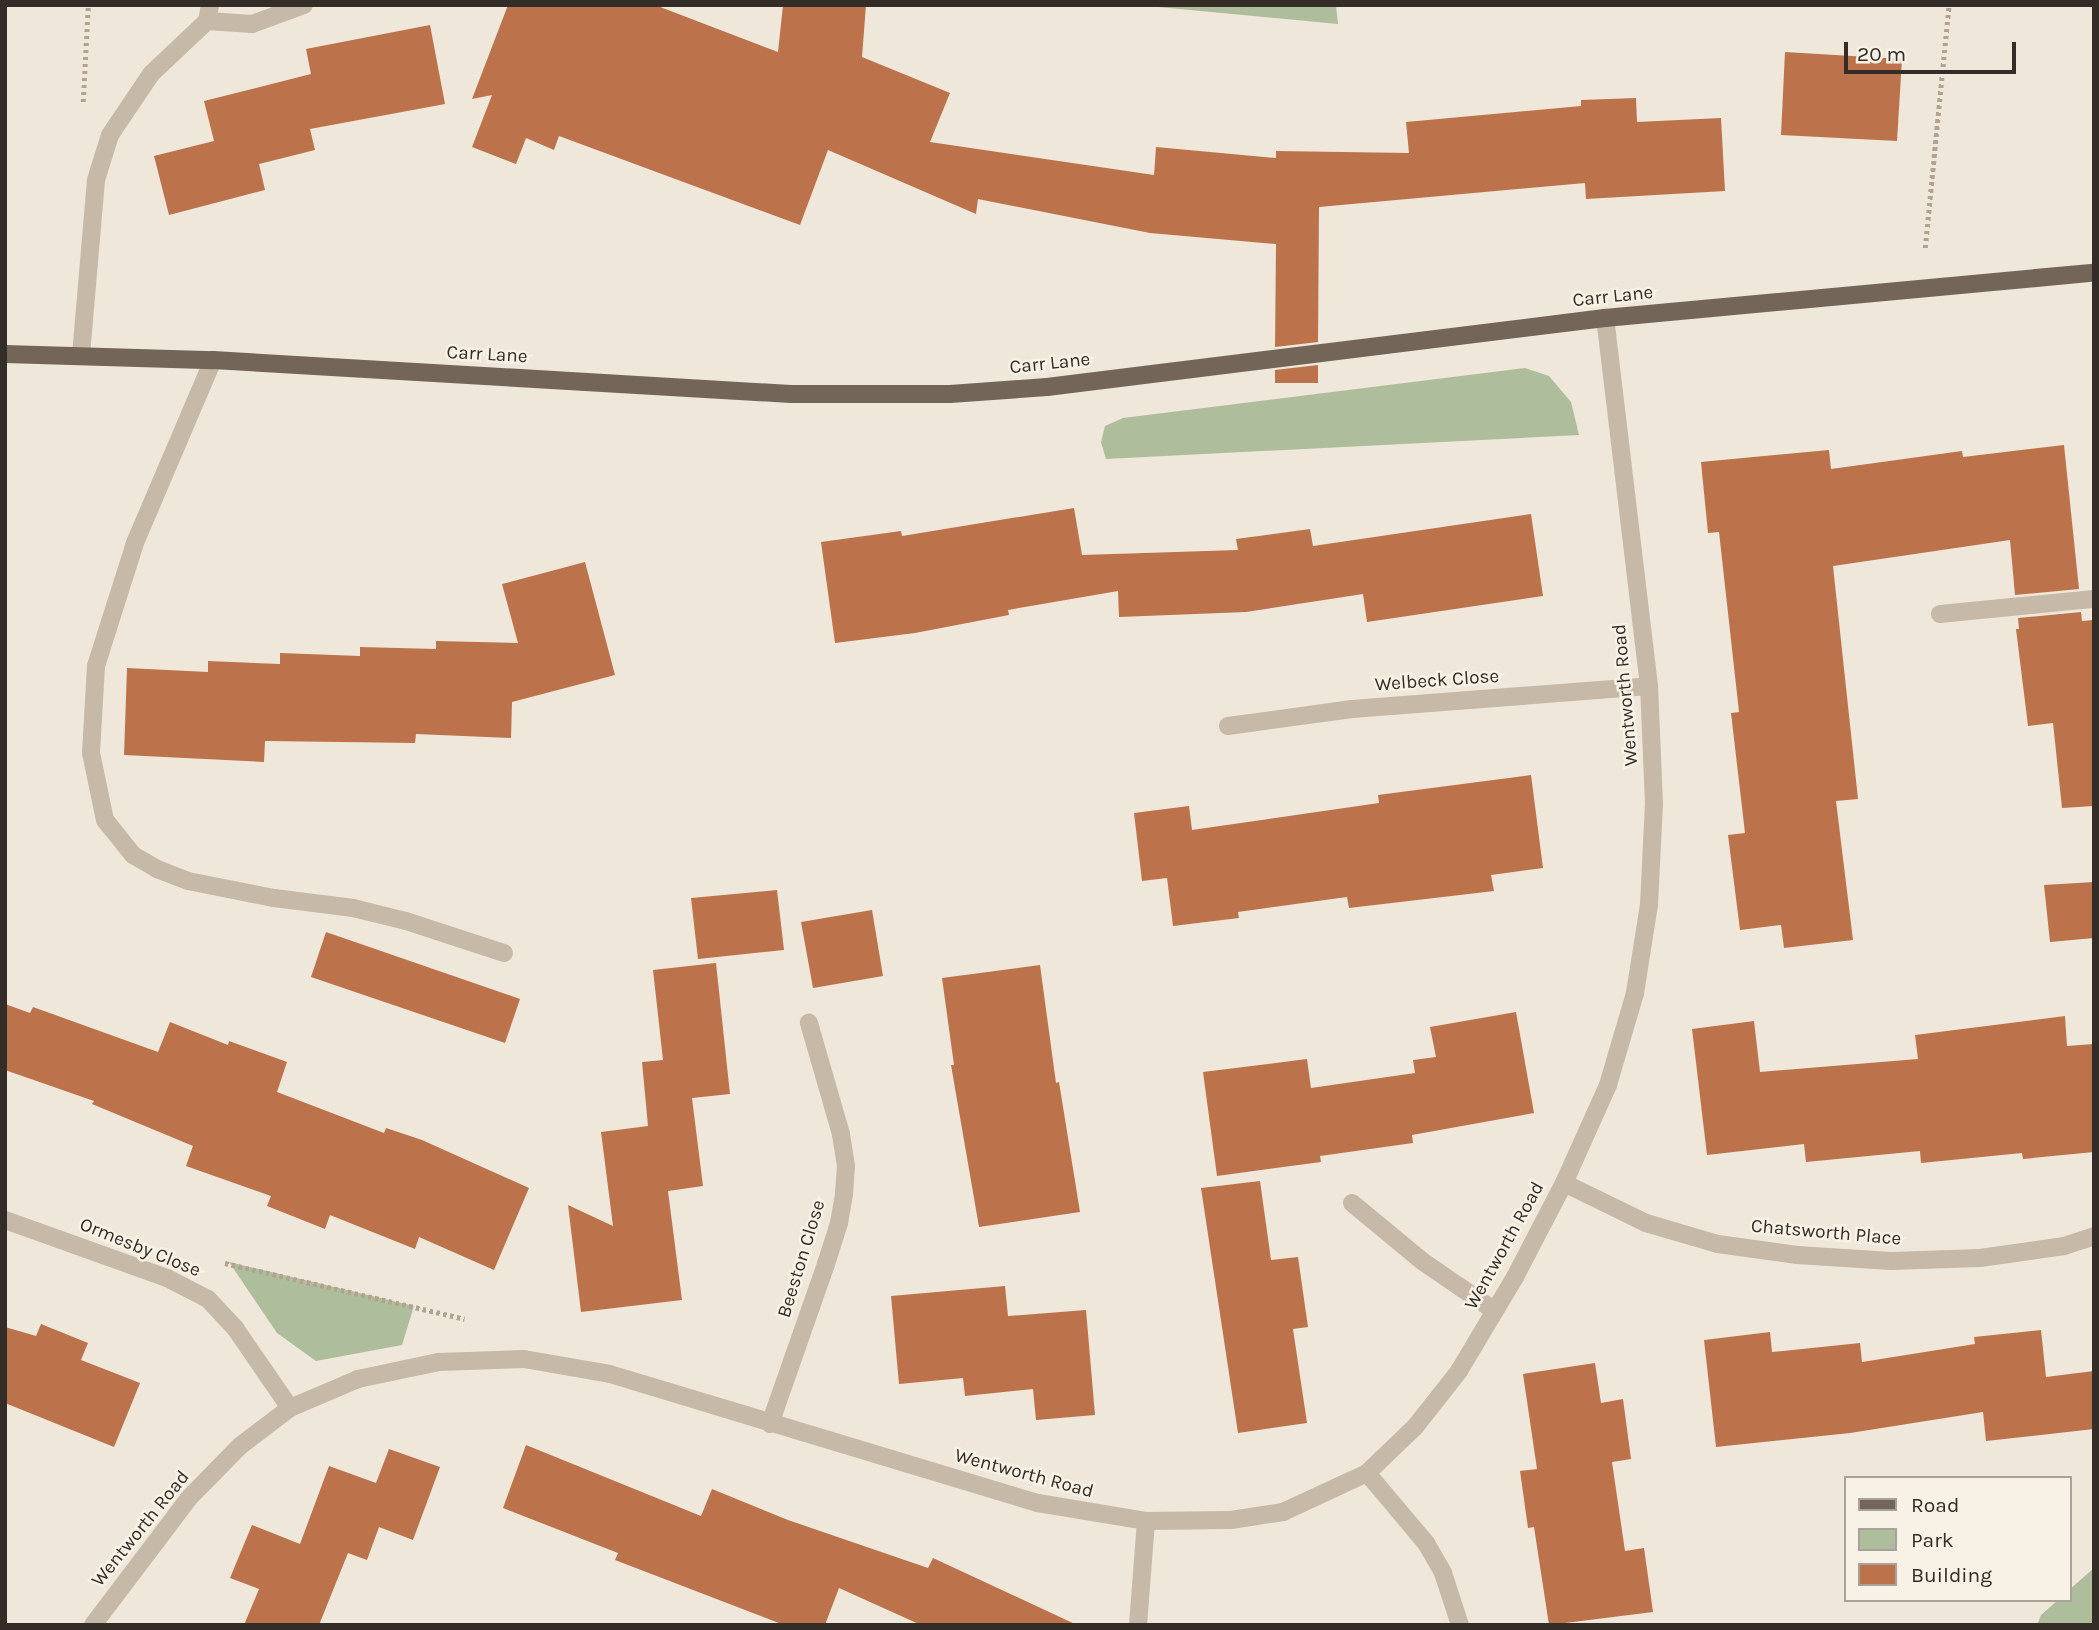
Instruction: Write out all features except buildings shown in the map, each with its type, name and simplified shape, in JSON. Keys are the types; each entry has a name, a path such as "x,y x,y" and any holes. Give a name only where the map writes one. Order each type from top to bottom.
{"main road":[{"name":"Carr Lane","path":"5,354 213,360 791,394 950,394 1061,385 1605,318 2094,273"}],"street":[{"path":"81,355 96,180 110,135 151,74 209,13 252,24 304,5"},
{"name":"Wentworth Road","path":"93,1625 189,1498 240,1446 290,1408 358,1379 439,1362 524,1359 610,1374 1038,1503 1146,1521 1231,1520 1283,1512 1367,1473 1415,1427 1458,1371 1495,1311 1564,1183 1608,1086 1635,993 1649,905 1654,816 1649,686 1605,318"},
{"path":"213,360 135,543 96,666 91,753 105,820 133,855 156,869 188,881 274,898 353,908 406,921 504,953"},
{"path":"1940,614 2094,599"},
{"name":"Welbeck Close","path":"1228,726 1352,709 1649,686"},
{"name":"Beeston Close","path":"770,1424 826,1264 839,1223 844,1194 846,1166 841,1133 809,1023"},
{"name":"Chatsworth Place","path":"1564,1183 1646,1223 1718,1244 1797,1255 1891,1261 1980,1258 2064,1246 2094,1236"},
{"path":"1352,1203 1422,1261 1495,1311"},
{"name":"Ormesby Close","path":"5,1220 167,1278 208,1299 235,1328 290,1408"},
{"path":"1367,1473 1426,1543 1443,1573 1460,1625"},
{"path":"1138,1625 1146,1521"}],"path":[{"path":"88,5 83,111 110,135"},
{"path":"1921,291 1949,5"},
{"path":"167,1278 229,1262 471,1320 500,1359"}],"green space":[{"path":"1137,5 1336,5 1338,24"},
{"path":"1525,368 1549,376 1571,402 1579,435 1106,459 1101,442 1105,426 1123,418"},
{"path":"229,1262 414,1306 402,1345 316,1361 277,1333"},
{"path":"2094,1568 2094,1625 2037,1625 2041,1615 2056,1602 2071,1602 2071,1588"}]}
